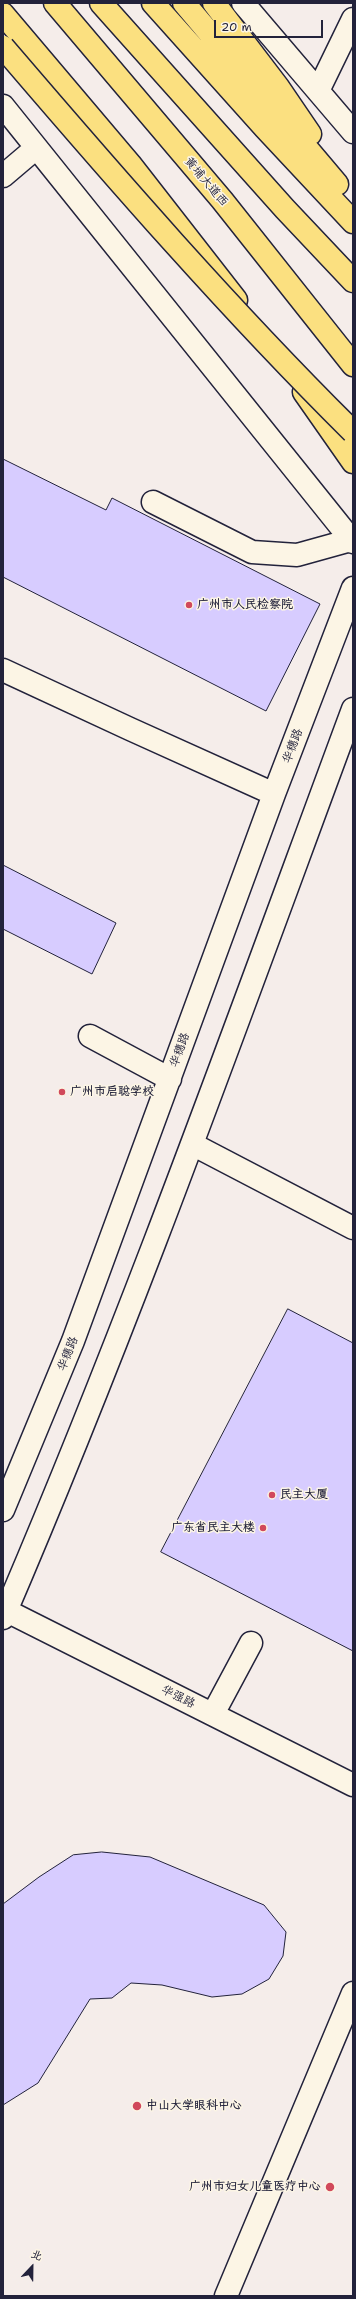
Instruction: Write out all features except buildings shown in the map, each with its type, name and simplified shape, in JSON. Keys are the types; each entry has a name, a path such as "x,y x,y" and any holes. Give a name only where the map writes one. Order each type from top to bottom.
{"main road":[{"name":"黄埔大道西","path":"54,3 227,206 353,365"},
{"path":"101,3 280,203 353,281"},
{"path":"153,3 260,123 353,222"},
{"path":"184,3 353,203"},
{"path":"214,3 278,87 321,150 353,203"},
{"path":"3,14 130,164 213,267 353,462"},
{"path":"3,47 184,256 292,372 353,432"}],"street":[{"path":"243,3 353,132"},
{"path":"318,91 353,19"},
{"path":"3,106 352,541 297,555 252,552 153,502"},
{"path":"3,176 36,148"},
{"name":"华穗路","path":"3,1510 73,1341 274,794 353,588"},
{"path":"3,670 274,794"},
{"path":"4,1613 89,1412 192,1144 353,709"},
{"path":"90,1036 170,1078"},
{"path":"192,1144 353,1228"},
{"name":"华强路","path":"4,1613 213,1714 353,1785"},
{"path":"213,1714 251,1643"},
{"path":"226,2296 353,1993"}],"place":[{"name":"广州市人民检察院","path":"189,605"},
{"name":"广州市启聪学校","path":"62,1092"},
{"name":"民主大厦","path":"272,1495"},
{"name":"广东省民主大楼","path":"263,1528"},
{"name":"中山大学眼科中心","path":"137,2106"},
{"name":"广州市妇女儿童医疗中心","path":"330,2187"}]}
